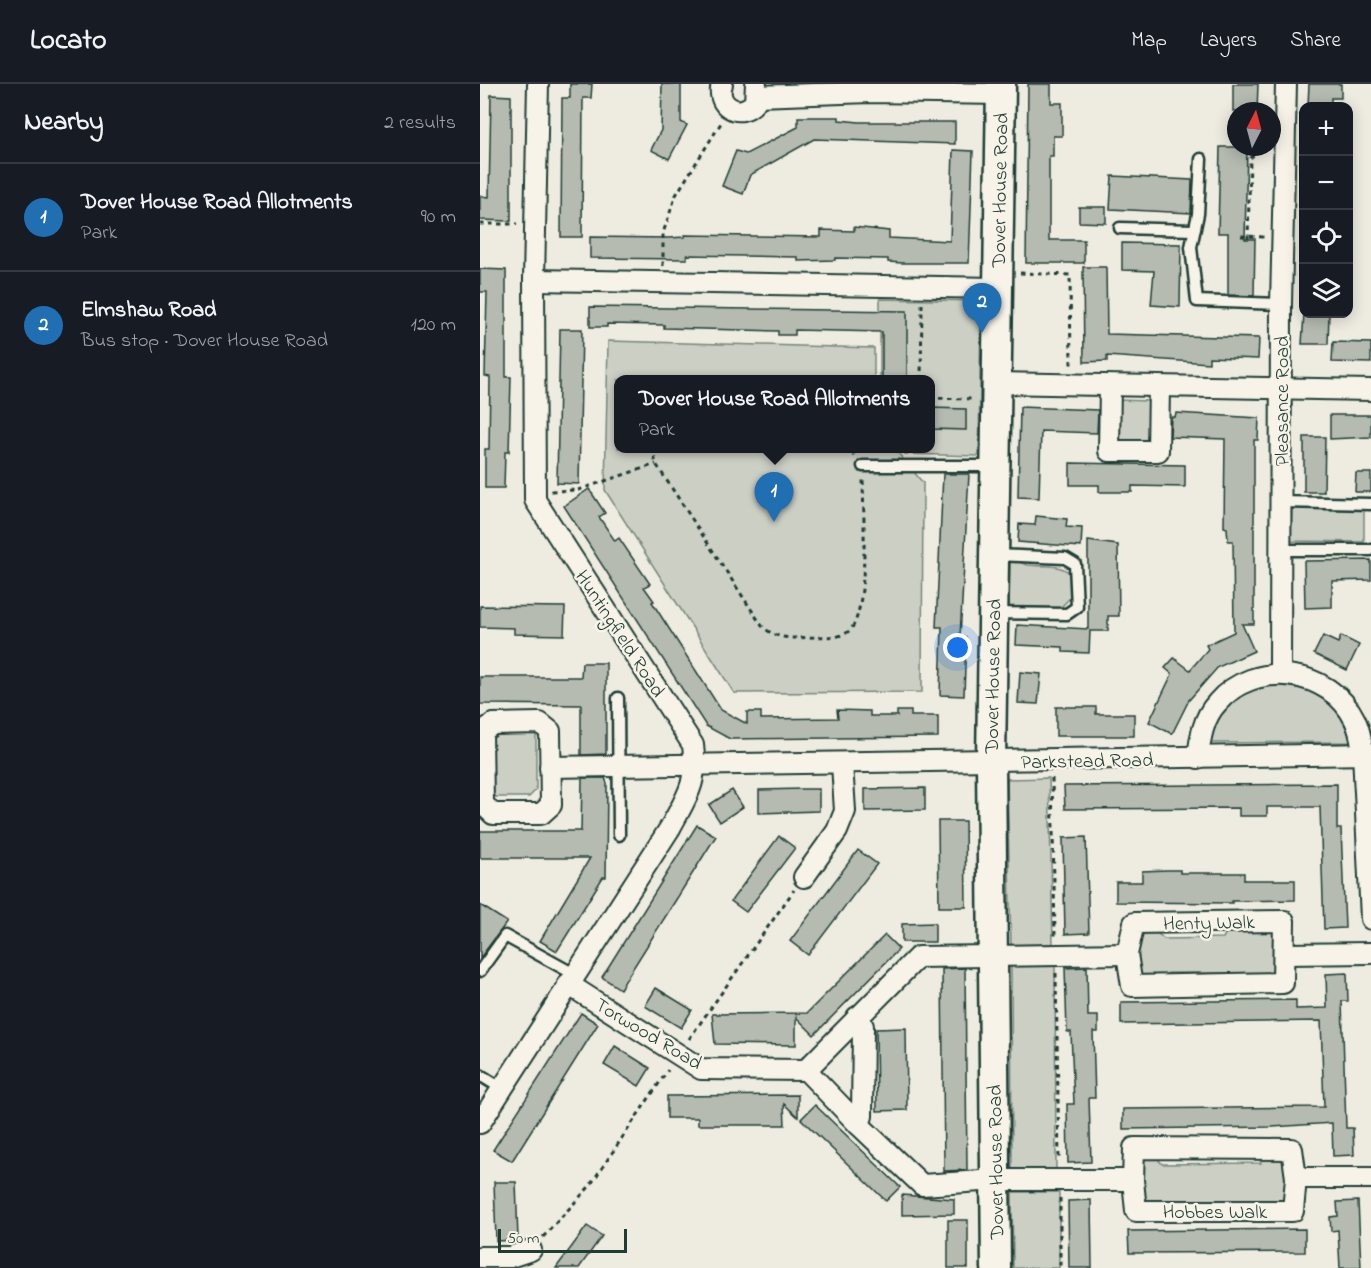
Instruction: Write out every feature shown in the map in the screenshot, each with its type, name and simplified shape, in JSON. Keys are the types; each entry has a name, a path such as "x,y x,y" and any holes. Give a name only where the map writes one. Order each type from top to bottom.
{"street":[{"name":"Huntingfield Road","path":"538,84 534,280 535,500 693,745 696,764"},
{"path":"722,84 721,98 728,108 746,110 756,90 870,92 1001,89"},
{"name":"Pleasance Road","path":"1280,674 1281,304 1286,84"},
{"name":"Dover House Road","path":"996,1268 990,762 1001,89"},
{"path":"534,280 922,287 998,280"},
{"path":"996,391 1071,385 1371,390"},
{"path":"1110,386 1109,451 1158,452 1159,387"},
{"path":"1198,758 1200,738 1216,703 1242,684 1259,676 1280,674 1299,676 1317,683 1343,703 1360,733 1367,754 1371,919"},
{"path":"540,723 550,731 550,767 551,805 541,814 493,814 483,809 482,732 484,725 540,723"},
{"name":"Parkstead Road","path":"550,767 990,762 1367,754"},
{"path":"480,1123 670,828 694,784 696,764"},
{"path":"804,877 837,831 845,811 842,764"},
{"name":"Henty Walk","path":"1284,921 1285,954 1283,984 1132,986 1127,954 1134,923 1284,921"},
{"path":"1127,954 1056,947 992,957 918,957 806,1070 922,1185 996,1180 1060,1189 1133,1180"},
{"path":"1285,954 1371,953"},
{"name":"Torwood Road","path":"571,979 701,1069 806,1070"},
{"path":"856,1017 863,1026 862,1116 859,1125"},
{"name":"Hobbes Walk","path":"1134,1148 1292,1149 1296,1178 1293,1211 1136,1211 1133,1180 1134,1148"},
{"path":"1296,1178 1371,1178"},
{"path":"480,1257 510,1257 531,1250"}],"lane":[{"path":"1201,159 1198,214 1191,247 1197,301 1281,304"},
{"path":"1120,228 1193,230"},
{"path":"863,466 994,466"},
{"path":"1282,502 1371,504"},
{"path":"1281,550 1371,550"},
{"path":"992,613 1067,614 1077,607 1076,564 1065,558 993,555"},
{"path":"618,698 619,835"},
{"path":"480,971 505,936 571,979"},
{"path":"480,1075 501,1088"}],"path":[{"path":"663,282 663,232 667,217 676,195 694,169 728,108"},
{"path":"1248,238 1250,158 1252,156"},
{"path":"480,224 535,224"},
{"path":"1241,236 1282,238"},
{"path":"998,280 1070,275 1071,385"},
{"path":"921,375 922,287"},
{"path":"935,397 996,391"},
{"path":"653,453 656,464 762,626 769,633 784,638 840,636 855,624 863,592 863,466"},
{"path":"535,490 578,490 656,464"},
{"path":"1051,760 1060,1268"}],"shaded area":[{"path":"880,299 981,301 979,456 905,454 935,453 935,375 880,375"},
{"path":"608,341 874,348 874,375 614,375 614,453 898,453 923,483 922,692 734,693 605,490"},
{"path":"1117,400 1149,401 1150,444 1118,443"},
{"path":"1292,507 1364,508 1364,542 1291,541"},
{"path":"1010,560 1028,565 1055,567 1070,573 1071,597 1060,608 1025,607 1021,612 1009,612"},
{"path":"1291,683 1315,692 1330,703 1337,710 1352,742 1208,743 1221,714 1237,697 1260,688"},
{"path":"496,731 530,731 536,735 536,790 529,797 494,797 488,791 488,736"},
{"path":"1049,778 1053,944 1011,945 1007,779"},
{"path":"1149,926 1164,939 1223,938 1230,926 1274,930 1279,943 1276,978 1254,981 1246,973 1168,973 1161,982 1138,977 1136,936"},
{"path":"1011,963 1055,963 1056,1173 1012,1173"},
{"path":"1257,1151 1287,1159 1291,1171 1285,1202 1272,1209 1262,1200 1173,1200 1168,1208 1145,1206 1141,1162 1153,1153 1162,1164 1261,1163"},
{"path":"1012,1192 1059,1192 1059,1268 1013,1268"}],"building":[{"path":"570,84 592,84 591,98 583,98 582,237 561,237 562,98 570,98"},
{"path":"662,84 681,84 681,122 687,125 669,159 651,150 661,130"},
{"path":"1028,84 1051,84 1051,103 1062,103 1062,136 1053,136 1053,156 1049,156 1049,240 1084,240 1084,263 1026,263"},
{"path":"1233,84 1258,84 1257,102 1233,102"},
{"path":"1309,84 1341,84 1341,98 1331,98 1331,102 1308,102"},
{"path":"491,95 511,96 511,221 480,220 480,196 489,197"},
{"path":"798,117 839,117 839,120 859,122 955,122 955,144 814,139 750,175 743,194 722,186 736,151 746,154 798,127"},
{"path":"1220,147 1227,147 1227,156 1247,156 1245,239 1255,239 1254,296 1228,295 1228,233 1218,233"},
{"path":"953,150 973,151 969,263 903,263 888,262 888,259 835,258 835,260 798,261 798,257 687,255 687,259 590,258 590,237 669,238 685,237 685,235 821,237 821,230 854,231 854,227 889,231 889,238 950,241"},
{"path":"1112,176 1192,180 1191,213 1110,209"},
{"path":"1079,207 1106,207 1106,223 1079,222"},
{"path":"1122,243 1181,244 1180,307 1151,305 1154,271 1122,270"},
{"path":"1083,267 1106,267 1107,334 1259,338 1258,359 1209,357 1209,363 1107,356 1107,361 1084,362"},
{"path":"480,269 506,270 506,377 511,377 509,452 505,452 504,488 485,488 485,449 489,449 490,377 485,376 487,292 480,292"},
{"path":"590,307 907,311 907,375 882,375 882,332 795,330 795,335 778,335 778,331 664,328 664,325 607,324 607,327 590,327"},
{"path":"1304,318 1329,318 1328,344 1302,344"},
{"path":"560,329 582,329 579,484 557,483"},
{"path":"1333,342 1371,343 1371,363 1332,362"},
{"path":"1020,407 1098,410 1097,433 1041,431 1039,498 1018,497"},
{"path":"935,408 966,409 966,430 935,429"},
{"path":"1176,413 1259,418 1258,440 1254,440 1254,624 1242,624 1254,651 1218,667 1189,700 1172,734 1149,722 1172,674 1165,668 1174,658 1190,670 1208,649 1206,645 1234,632 1233,541 1228,541 1227,528 1224,527 1225,439 1170,437 1171,417 1175,417"},
{"path":"1330,415 1371,415 1371,437 1330,439"},
{"path":"1304,437 1325,437 1324,492 1304,492"},
{"path":"1070,463 1185,465 1185,487 1132,486 1132,492 1099,492 1099,485 1070,485"},
{"path":"1356,473 1371,473 1371,492 1355,492"},
{"path":"943,474 969,474 960,637 966,637 964,696 940,695 942,627 936,627"},
{"path":"589,489 605,513 599,517 615,541 619,538 650,584 644,587 654,601 652,602 721,710 747,724 747,712 761,712 761,719 838,718 837,710 870,711 870,716 897,716 897,711 911,711 911,716 938,716 938,737 730,739 706,726 564,506"},
{"path":"1036,516 1067,519 1066,527 1082,528 1081,547 1018,542 1019,524 1035,525"},
{"path":"1088,541 1118,545 1119,616 1108,616 1108,631 1090,631 1089,653 1063,652 1063,647 1016,645 1017,625 1088,629"},
{"path":"1371,560 1371,580 1332,581 1332,607 1305,608 1304,561"},
{"path":"480,606 565,607 564,635 514,634 514,628 480,627"},
{"path":"1323,636 1338,643 1341,636 1359,645 1347,670 1314,654"},
{"path":"582,663 606,663 606,754 581,755 581,705 480,704 480,677 581,677"},
{"path":"1020,672 1041,674 1038,704 1018,703"},
{"path":"1056,707 1096,707 1096,714 1134,714 1134,736 1056,736"},
{"path":"582,778 605,778 607,783 606,877 603,877 557,951 540,941 590,858 480,858 480,831 581,831"},
{"path":"1337,784 1337,829 1341,829 1345,928 1324,929 1320,807 1267,807 1267,816 1239,816 1239,808 1065,809 1064,786"},
{"path":"925,788 925,810 865,811 865,789"},
{"path":"819,789 819,811 759,813 759,790"},
{"path":"732,790 743,807 720,822 709,805"},
{"path":"938,821 965,821 966,907 939,907"},
{"path":"697,825 716,836 620,989 602,977"},
{"path":"779,836 795,848 746,912 731,901"},
{"path":"1086,837 1089,933 1065,934 1063,838"},
{"path":"858,850 877,864 808,955 790,941"},
{"path":"1180,870 1180,873 1244,873 1244,880 1295,880 1295,900 1232,901 1232,903 1116,902 1116,882 1142,882 1142,871"},
{"path":"480,905 507,922 480,958"},
{"path":"935,923 935,942 902,942 902,924"},
{"path":"885,935 899,949 814,1035 796,1017 796,1045 715,1044 712,1014 807,1013"},
{"path":"1087,967 1088,1016 1098,1016 1098,1032 1093,1032 1095,1098 1089,1098 1091,1162 1068,1163 1067,1104 1074,1104 1071,1032 1067,1032 1065,968"},
{"path":"965,968 967,1170 944,1171 942,969"},
{"path":"1347,973 1348,1001 1342,1001 1346,1128 1353,1128 1354,1155 1333,1156 1332,1123 1272,1127 1123,1129 1123,1109 1324,1107 1321,1021 1121,1024 1121,1002 1296,1000 1296,1009 1327,1008 1326,974"},
{"path":"656,988 692,1010 681,1028 645,1006"},
{"path":"581,1013 598,1024 512,1161 493,1150"},
{"path":"906,1028 907,1110 877,1111 876,1029"},
{"path":"615,1046 650,1068 639,1086 604,1065"},
{"path":"798,1095 798,1117 784,1104 785,1125 698,1125 698,1118 667,1118 667,1096"},
{"path":"815,1105 900,1187 886,1201 801,1119"},
{"path":"494,1182 516,1182 518,1240 496,1241"},
{"path":"902,1195 954,1199 954,1214 902,1215"},
{"path":"1091,1200 1092,1268 1069,1268 1068,1201"},
{"path":"1358,1201 1361,1268 1340,1268 1338,1230 1331,1231 1330,1217 1338,1216 1337,1202"},
{"path":"948,1220 968,1220 968,1268 948,1268"},
{"path":"587,1226 602,1236 579,1268 556,1268"},
{"path":"1305,1229 1305,1252 1129,1253 1128,1231"}],"place":[{"name":"Elmshaw Road","path":"982,333"},
{"name":"Dover House Road Allotments","path":"774,522"}]}
